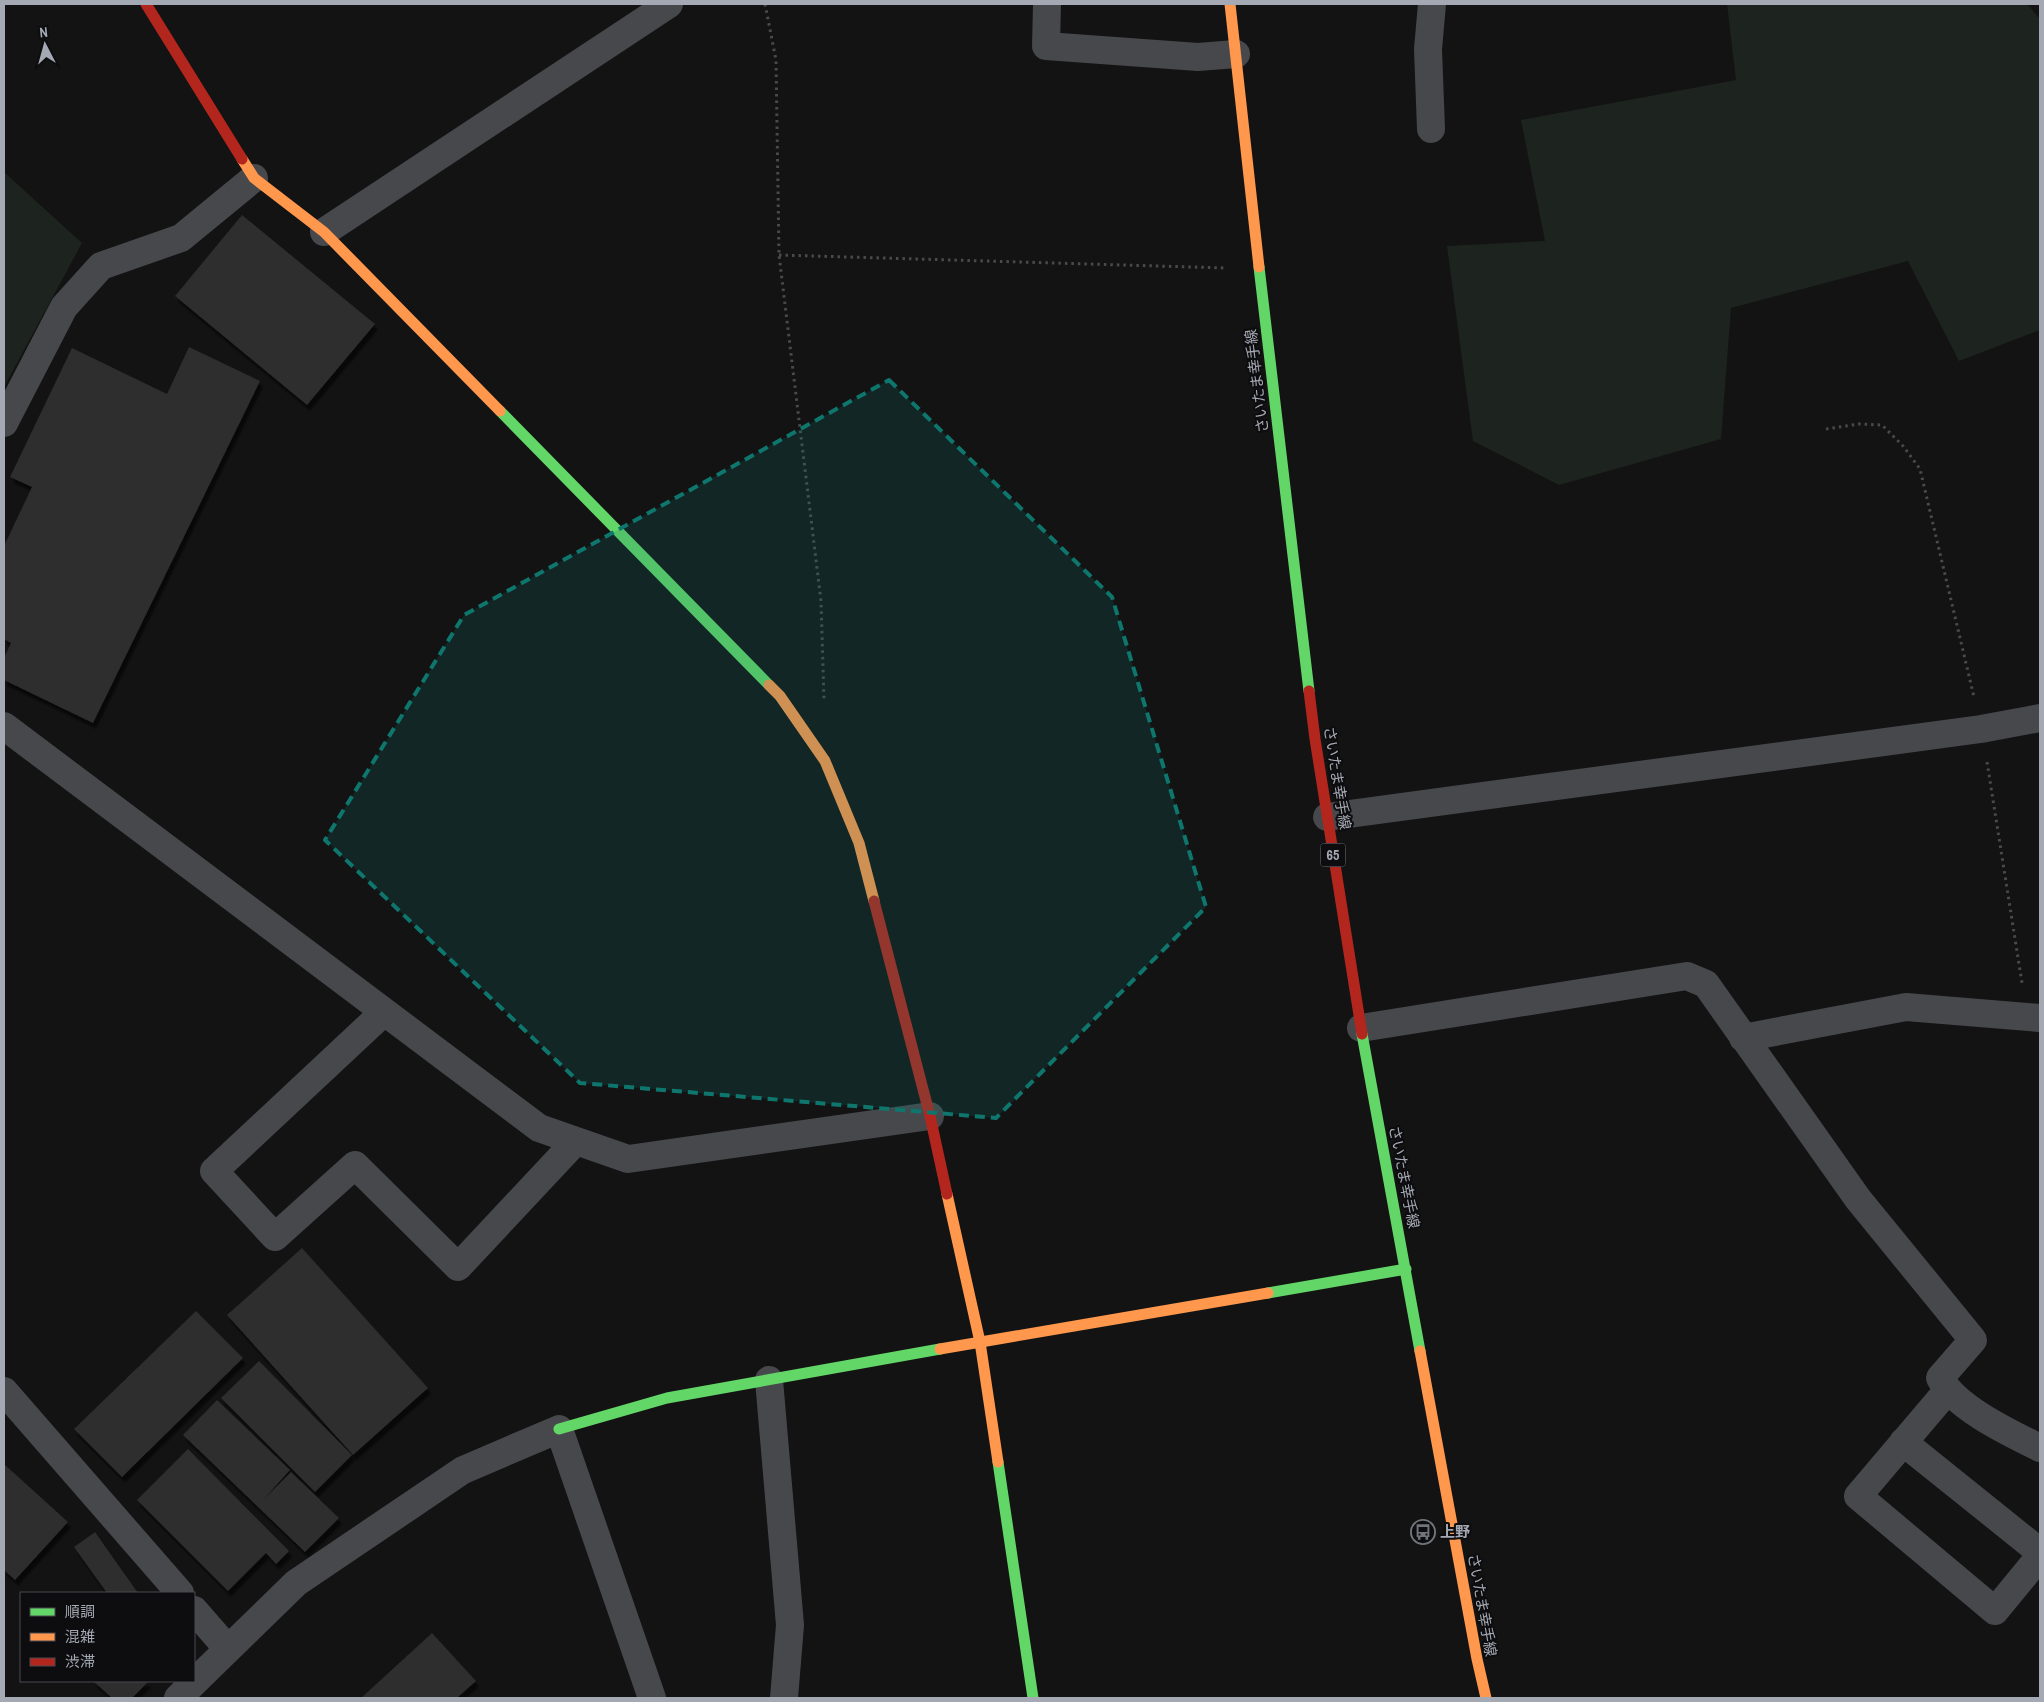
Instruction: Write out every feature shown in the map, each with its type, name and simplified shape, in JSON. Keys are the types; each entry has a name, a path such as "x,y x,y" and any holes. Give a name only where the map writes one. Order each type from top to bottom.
{"street":[{"path":"146,4 254,178 324,232 780,696 825,761 859,843 930,1116 980,1342 1033,1698"},
{"path":"324,232 669,4"},
{"path":"1047,4 1046,46 1198,57 1236,54"},
{"name":"さいたま幸手線","path":"1230,4 1259,268 1314,729 1327,817 1361,1028 1477,1659 1486,1698"},
{"path":"1431,129 1428,49 1432,4"},
{"path":"4,423 64,307 100,266 181,238 254,178"},
{"path":"1327,817 1981,729 2040,718"},
{"path":"4,726 539,1128 628,1159 930,1116"},
{"path":"1361,1028 1687,976 1706,984 1858,1199 1973,1340 1940,1378 1947,1390 1994,1425 2040,1448"},
{"path":"1743,1038 1906,1007 2034,1018"},
{"path":"384,1012 214,1171 275,1237 355,1165 458,1267 576,1141"},
{"path":"195,1681 296,1583 463,1470 559,1429 667,1398 1406,1269"},
{"path":"768,1380 790,1625 784,1698"},
{"path":"1947,1390 1858,1496 1995,1611 2040,1556"},
{"path":"4,1391 179,1592"},
{"path":"559,1429 652,1698"},
{"path":"1903,1442 2040,1552"},
{"path":"195,1611 228,1649"},
{"path":"178,1698 194,1682"}],"path":[{"path":"765,4 776,60 779,255 821,601 824,705"},
{"path":"779,255 1259,268"},
{"path":"1826,429 1859,424 1882,425 1904,446 1920,469 1981,729 2034,1018"}],"highlighted area":[{"path":"889,380 1112,597 1206,907 996,1118 580,1083 325,840 464,615"}],"shaded area":[{"path":"1727,4 2027,4 2040,19 2040,330 1959,361 1908,261 1731,308 1721,439 1559,485 1473,441 1447,246 1545,241 1521,120 1736,80"},
{"path":"4,172 82,243 4,387"}],"building":[{"path":"242,215 375,324 307,405 175,296"},
{"path":"189,347 260,381 93,723 4,680 4,658 11,643 4,639 4,546 32,487 10,477 72,348 167,394"},
{"path":"302,1248 428,1388 353,1455 227,1315"},
{"path":"196,1311 243,1358 122,1477 74,1429"},
{"path":"259,1361 352,1455 315,1492 221,1398"},
{"path":"217,1400 290,1470 264,1499 291,1472 339,1518 305,1552 183,1435"},
{"path":"188,1449 289,1551 276,1564 266,1553 228,1591 137,1500"},
{"path":"4,1464 68,1522 15,1580 4,1570"},
{"path":"95,1532 137,1592 106,1592 74,1547"},
{"path":"432,1633 476,1681 457,1698 361,1698"},
{"path":"94,1682 148,1682 132,1698 112,1698"}],"traffic: fast":[{"path":"1259,267 1309,691"},
{"path":"500,411 769,685"},
{"path":"1362,1034 1420,1351"},
{"path":"1268,1293 1406,1269"},
{"path":"559,1429 667,1398 940,1349"},
{"path":"998,1462 1033,1698"}],"traffic: slow":[{"path":"1230,4 1259,267"},
{"path":"242,159 254,178 324,232 500,411"},
{"path":"769,685 780,696 825,761 859,843 874,901"},
{"path":"947,1194 980,1342 998,1462"},
{"path":"940,1349 1268,1293"},
{"path":"1420,1351 1477,1659 1486,1698"}],"traffic: jam":[{"path":"146,4 242,159"},
{"path":"1309,691 1362,1034"},
{"path":"874,901 930,1116 947,1194"}],"place":[{"name":"上野","path":"1423,1532"}]}
